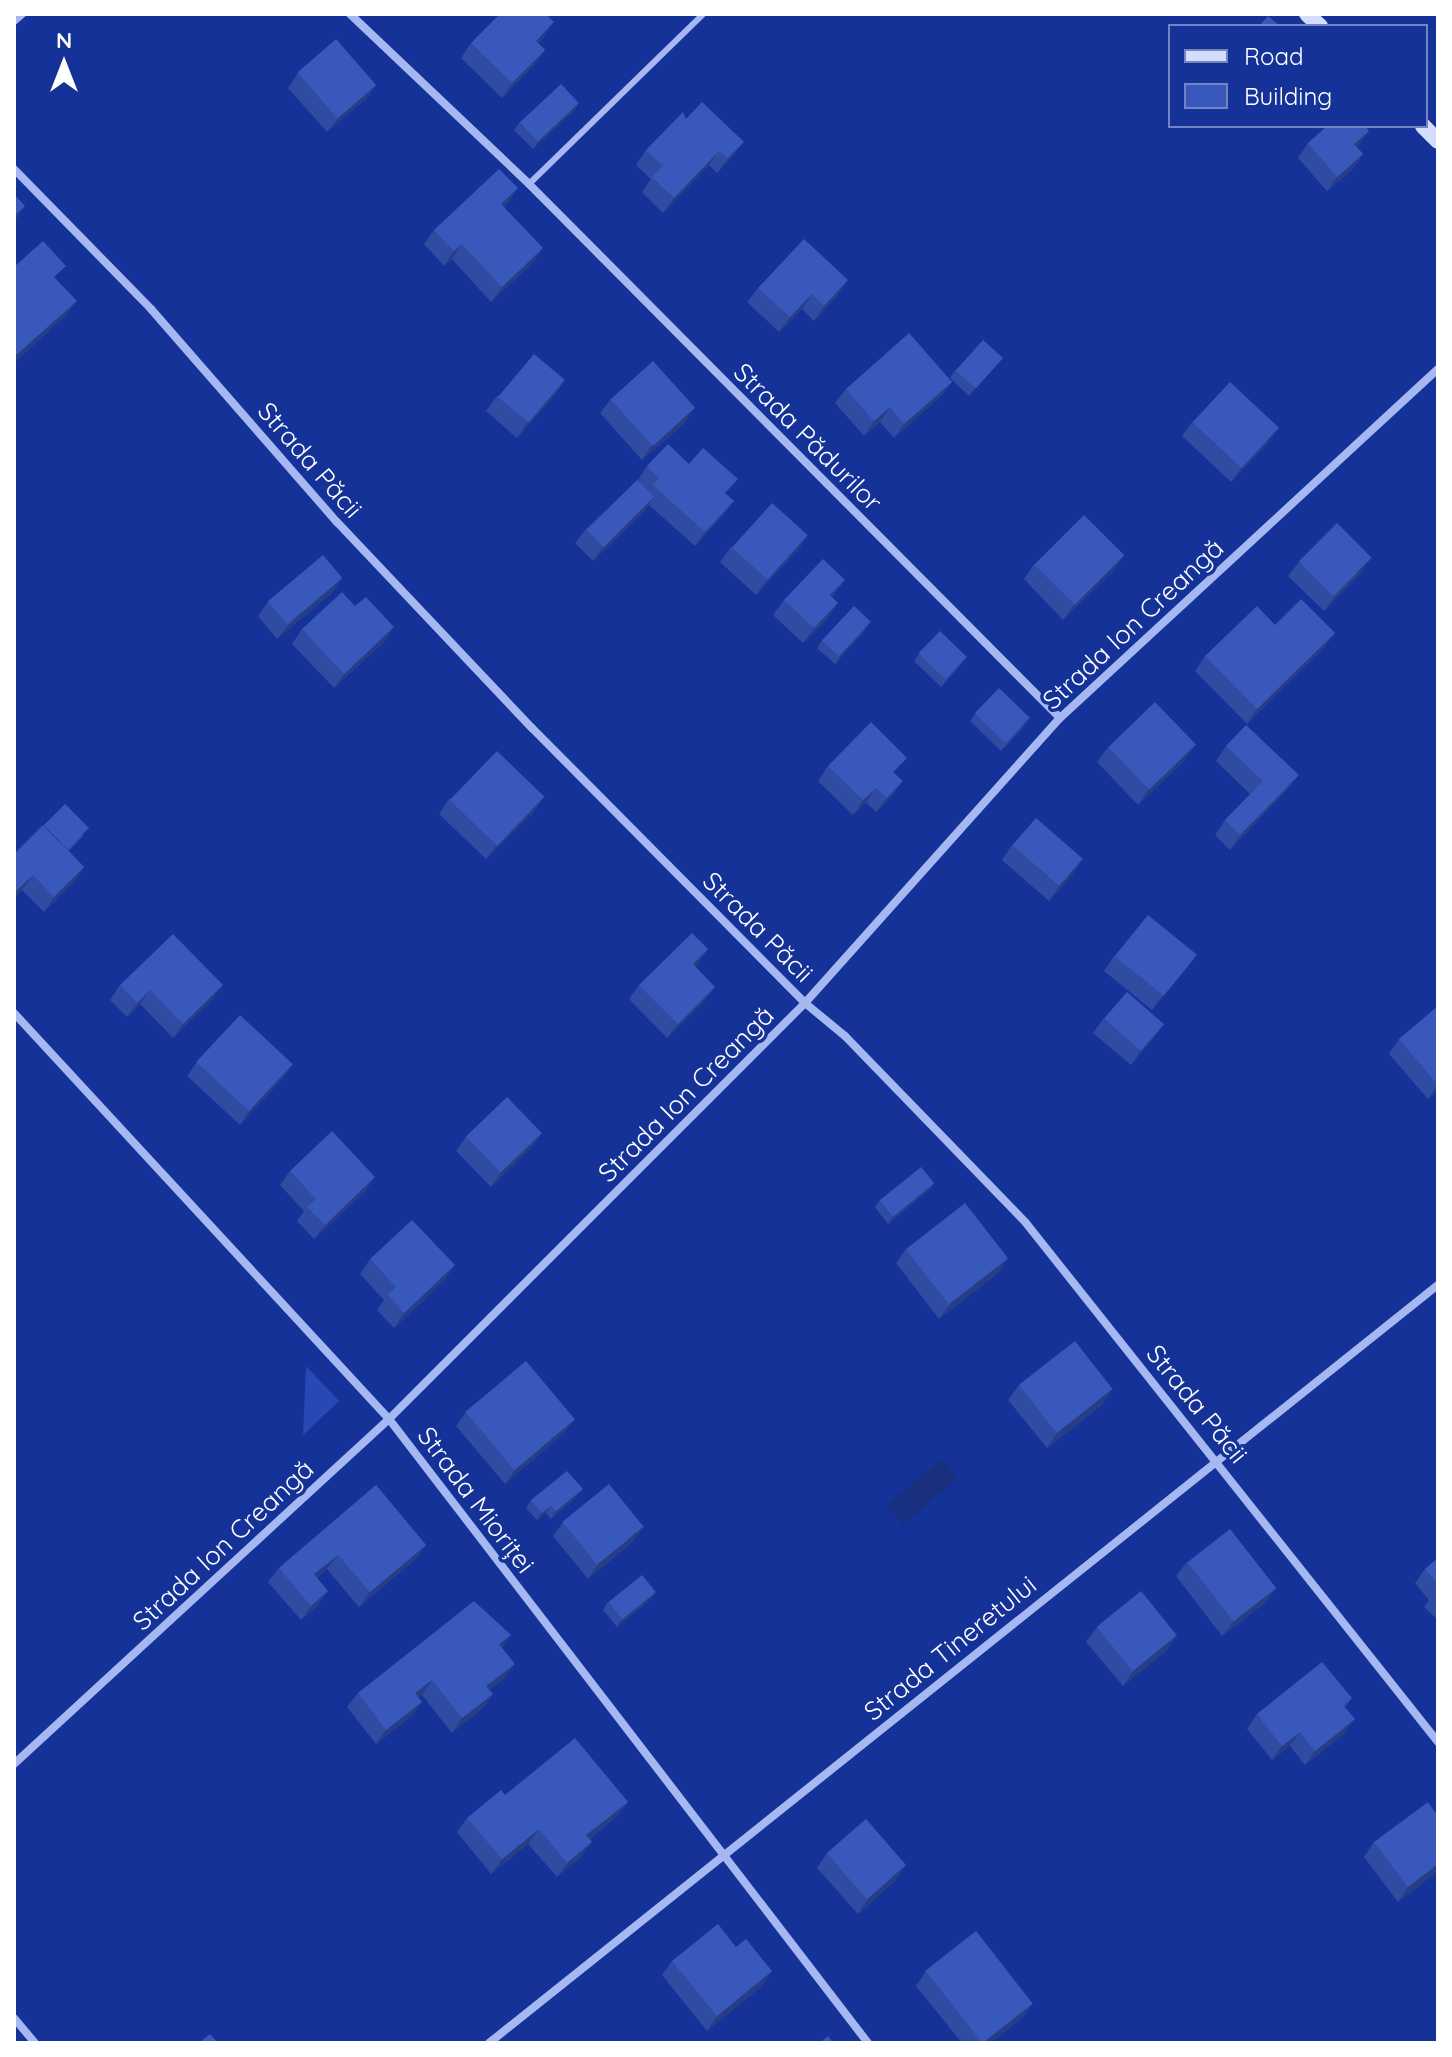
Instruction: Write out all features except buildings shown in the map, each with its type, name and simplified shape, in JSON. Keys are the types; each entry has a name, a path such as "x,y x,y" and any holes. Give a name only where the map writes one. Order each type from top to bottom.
{"street":[{"path":"14,21 22,14"},
{"name":"Strada Pădurilor","path":"350,14 529,184 1060,718"},
{"name":"Strada Păcii","path":"14,169 151,309 337,522 532,728 805,1003 845,1036 1026,1223 1438,1742"},
{"name":"Strada Ion Creangă","path":"14,1764 389,1419 805,1003 1060,718 1438,369"},
{"name":"Strada Mioriței","path":"14,1013 389,1419 868,2043"},
{"name":"Strada Tineretului","path":"489,2043 1438,1285"},
{"path":"14,2018 35,2043"}],"lane":[{"path":"529,184 703,14"}],"shaded area":[{"path":"306,1366 339,1401 303,1435"},
{"path":"942,1459 958,1478 903,1524 887,1505"}]}
